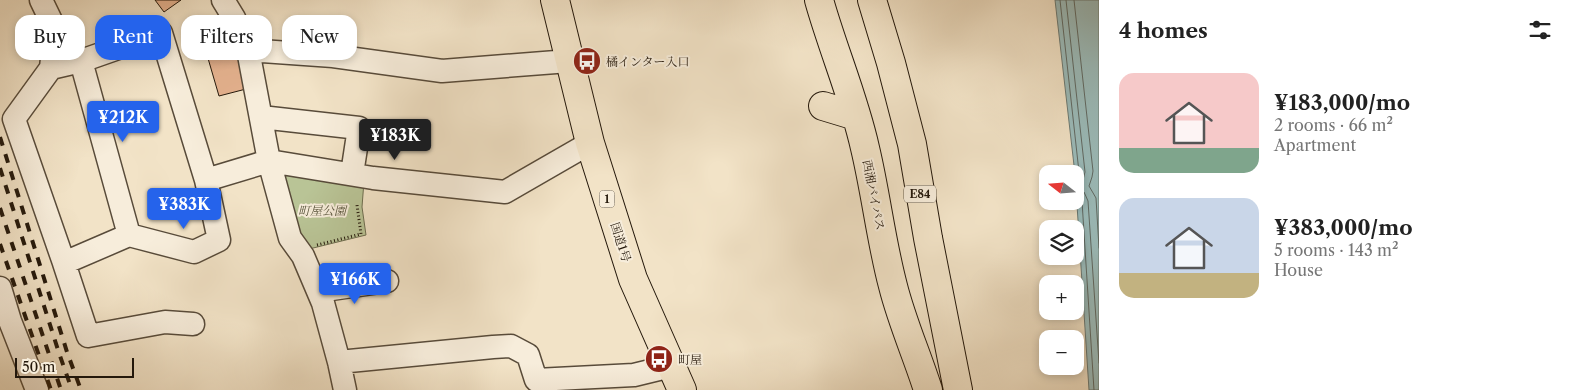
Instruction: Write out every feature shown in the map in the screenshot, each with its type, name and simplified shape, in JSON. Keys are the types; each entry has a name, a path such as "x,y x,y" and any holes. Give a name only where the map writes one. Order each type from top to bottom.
{"highway":[{"name":"国道1号","path":"555,0 590,143 632,279 677,378"},
{"name":"E84","path":"872,0 912,144 928,238 958,390"},
{"name":"西湘バイパス","path":"818,17 856,116 865,148 893,287 928,390"},
{"path":"823,106 856,116"}],"street":[{"path":"41,0 55,29 51,68 14,119 88,336 165,322 193,324"},
{"path":"223,0 232,15"},
{"path":"51,68 80,61 161,33 206,180 218,240 194,252 129,235 64,263"},
{"path":"272,52 333,56 442,71 569,61"},
{"path":"250,60 269,161 290,238 303,256 323,303 339,362 344,390"},
{"path":"80,61 129,235"},
{"path":"261,117 359,128 352,174"},
{"path":"206,180 269,161 352,174 505,192 590,143"},
{"path":"318,292 386,281"},
{"path":"0,288 10,321 37,390"},
{"path":"339,362 512,346 528,355 536,380 634,375 677,378"}],"path":[{"path":"314,246 362,234 357,205"}],"green space":[{"name":"町屋公園","path":"276,168 364,181 362,207 366,235 305,250"}],"water":[{"path":"1055,0 1099,0 1099,390 1089,390 1084,313 1084,275 1082,275 1081,265 1084,265 1084,220 1078,220 1077,210 1084,210 1084,165 1074,165"}],"building":[{"path":"155,0 181,0 164,12"},
{"path":"208,60 238,60 246,89 219,96"}],"railway":[{"path":"0,137 67,352 81,390"},
{"path":"0,168 72,390"},
{"path":"0,208 61,390"},
{"path":"0,244 51,390"}],"place":[{"name":"橘インター入口","path":"587,61"},
{"name":"町屋","path":"659,359"}]}
